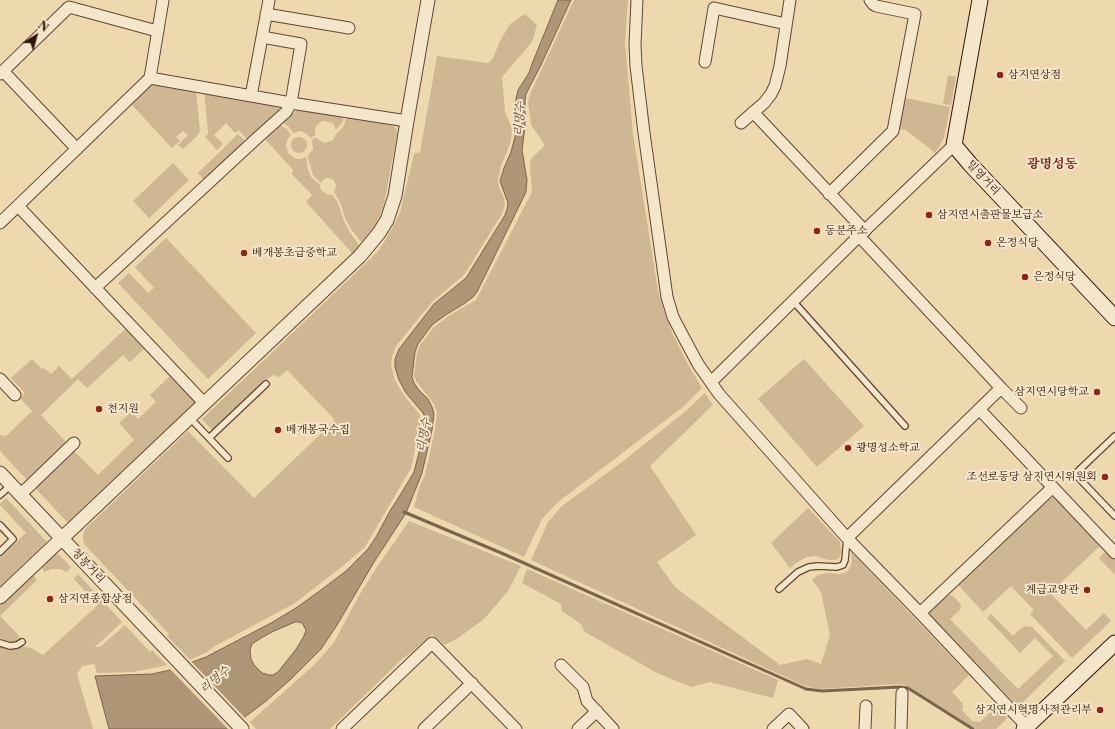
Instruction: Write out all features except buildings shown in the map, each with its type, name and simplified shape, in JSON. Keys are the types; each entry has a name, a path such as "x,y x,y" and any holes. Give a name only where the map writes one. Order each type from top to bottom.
{"main road":[{"path":"954,145 980,0"},
{"name":"밀영거리","path":"954,145 970,164 1115,318"},
{"path":"1027,728 1115,643"}],"street":[{"path":"0,223 150,78 163,0"},
{"path":"251,96 269,0"},
{"path":"0,597 360,256 379,233 387,220 395,196 428,0"},
{"path":"637,0 635,36 636,66 667,296 673,316 698,364 719,394 847,538 920,613 1027,728"},
{"path":"741,123 764,103 775,86 780,66 790,0"},
{"path":"829,194 893,131 915,14 876,6 870,0"},
{"path":"77,149 1,73 66,3 158,31"},
{"path":"705,62 714,8 786,24"},
{"path":"266,14 348,28"},
{"path":"95,288 244,149 286,112 291,103 301,44 262,37"},
{"path":"150,78 291,103 407,121"},
{"path":"753,112 829,194 1001,388 1021,408"},
{"path":"711,382 862,233 954,145"},
{"path":"18,206 205,404"},
{"path":"0,380 15,395"},
{"path":"847,538 1001,388"},
{"path":"980,409 1115,553"},
{"path":"20,495 74,444"},
{"name":"청봉거리","path":"0,473 241,728"},
{"path":"920,613 1053,487"},
{"path":"342,729 432,643 516,729"},
{"path":"562,665 584,687 588,701 613,729"},
{"path":"424,729 472,683"},
{"path":"901,729 902,693"},
{"path":"865,729 866,706"},
{"path":"578,729 597,712"},
{"path":"773,729 789,714 803,729"}],"lane":[{"path":"793,301 905,426"},
{"path":"209,438 266,384"},
{"path":"190,418 228,458"},
{"path":"1115,436 1075,474 1115,516"},
{"path":"0,495 11,485"},
{"path":"0,525 13,539 0,552"},
{"path":"779,589 798,572 809,567 837,567 843,565 845,560 847,538"},
{"path":"0,643 10,646 17,645 22,642"}],"shaded area":[{"path":"574,0 628,0 625,43 633,134 658,291 673,335 702,388 683,407 558,502 542,519 524,557 414,507 420,485 425,475 435,430 437,413 434,404 416,381 414,376 417,353 420,345 434,327 450,315 476,300 532,192 530,167 531,159 545,145 531,125 528,102 530,94"},
{"path":"525,14 537,25 532,42 502,77 505,112 511,126 512,133 510,144 501,166 498,180 505,204 502,214 464,275 432,302 396,346 392,357 391,365 395,380 403,394 420,415 421,422 411,468 365,547 295,603 190,660 167,636 169,634 84,544 83,536 85,529 188,431 254,498 335,420 287,370 279,377 274,375 270,377 212,430 202,419 379,250 400,213 414,154 420,152 437,56 488,63 493,58 500,41 510,24"},
{"path":"948,75 956,77 951,105 943,104"},
{"path":"158,83 196,90 200,131 197,136 183,149 178,145 188,135 183,131 176,137 180,141 172,148 131,104 153,84"},
{"path":"204,92 279,105 279,113 248,140 239,130 235,133 226,123 214,135 223,144 217,150 205,137 208,134 208,131"},
{"path":"905,98 950,107 944,138 935,153 906,130 899,129"},
{"path":"302,108 344,115 343,121 336,130 333,123 322,121 316,126 315,135 311,138 303,132 299,131 293,133 289,127 282,122"},
{"path":"347,117 388,123 396,128 397,134 384,204 373,229 362,243 346,220 340,202 334,192 336,186 334,180 328,178 324,179 321,183 313,175 308,156 313,149 312,140 316,137 325,143 333,140 336,134 343,127"},
{"path":"279,124 287,129 291,135 288,138 286,146 289,154 296,159 306,157 308,170 311,177 320,185 321,190 326,194 332,194 338,203 349,231 360,246 353,254 306,202 312,195 292,174 293,170 266,140 266,137"},
{"path":"238,134 246,142 205,181 198,173"},
{"path":"299,137 305,139 307,145 305,151 299,153 293,151 291,145 293,139"},
{"path":"173,163 189,180 149,218 133,201"},
{"path":"166,238 256,333 208,379 118,283 129,273 148,293 154,288 135,267"},
{"path":"125,329 144,349 130,362 123,355 87,388 78,379 41,415 68,444 28,481 0,451 0,435 6,436 32,411 20,398 25,393 11,378 32,359 42,369 44,368 51,374 59,366 72,379"},
{"path":"804,359 864,426 817,467 758,399"},
{"path":"170,376 196,403 69,524 35,488 74,451 98,475 134,440 119,423 131,412 138,419 156,402 150,395"},
{"path":"705,393 713,405 650,466 696,535 657,562 675,587 780,665 807,659 821,664 830,635 821,592 812,580 818,575 827,573 845,573 850,568 852,562 851,552 969,675 952,692 962,703 962,710 973,722 980,722 992,711 990,708 994,704 1007,717 1005,721 996,729 976,729 908,686 900,684 819,689 805,686 531,560 548,522 562,506 622,462 686,411"},
{"path":"1053,497 1058,500 1101,545 1050,593 1086,630 1104,613 1111,621 1072,658 1030,614 1034,610 1011,586 983,612 958,585 1049,499"},
{"path":"6,498 47,542 0,587 0,557 26,533 0,505"},
{"path":"808,508 840,542 840,557 835,560 828,560 816,556 807,557 790,568 771,543"},
{"path":"409,521 521,566 508,591 484,619 458,638 445,645 432,634 402,659 330,729 256,729 250,722 314,665 333,644 360,594"},
{"path":"1106,551 1115,560 1115,575 1099,558"},
{"path":"54,554 60,556 71,567 67,572 60,569 51,569 45,572 40,566"},
{"path":"527,569 778,680 773,698 710,682 691,687 657,673 585,632 581,624 562,611 561,604 522,583"},
{"path":"32,574 37,580 0,616 0,604"},
{"path":"78,574 122,622 94,648 101,646 125,625 150,652 152,650 167,665 132,672 97,673 94,664 82,666 77,674 93,729 0,729 0,647 8,649 25,647 31,648 43,655 98,605 74,579"},
{"path":"950,595 959,602 961,606 960,610 950,619 1018,689 1053,656 1035,638 1020,653 987,618 991,614 1013,636 1025,626 1032,627 1065,661 1018,707 928,613"},
{"path":"0,616 21,638 20,640 14,643 9,643 0,638"}],"water":[{"name":"리명수","path":"558,0 571,0 526,94 525,126 522,150 527,180 526,192 477,292 465,303 432,325 418,344 415,352 412,377 418,389 428,399 434,414 432,430 422,473 406,513 374,562 337,625 321,649 291,679 266,701 229,729 109,729 95,676 152,674 170,670 206,657 271,623 296,608 346,571 368,549 376,537 414,472 425,424 425,417 423,413 406,393 399,380 395,367 395,359 399,349 434,304 466,278 505,215 508,203 500,181 511,152 516,133 517,122 515,108 518,90 529,73","holes":["295,622 302,623 306,630 297,648 278,672 273,675 262,673 254,665 251,659 250,650 252,644 274,631"]}],"pier":[{"path":"190,660 246,719 233,729 228,729 169,668"}],"waterway":[{"path":"404,512 506,555 806,689 822,691 899,687 908,688 973,729"}],"place":[{"name":"삼지연상점","path":"1000,75"},
{"name":"삼지연시출판물보급소","path":"929,215"},
{"name":"동분주소","path":"817,231"},
{"name":"온정식당","path":"988,243"},
{"name":"베개봉초급중학교","path":"244,253"},
{"name":"은정식당","path":"1025,277"},
{"name":"삼지연시당학교","path":"1097,392"},
{"name":"천지원","path":"99,409"},
{"name":"베개봉국수집","path":"278,430"},
{"name":"광명성소학교","path":"848,448"},
{"name":"조선로동당 삼지연시위원회","path":"1105,477"},
{"name":"계급교양관","path":"1087,590"},
{"name":"삼지연종합상점","path":"50,599"},
{"name":"삼지연시혁명사적관리부","path":"1100,710"}],"district":[{"name":"광명성동","path":"1052,164"}]}
